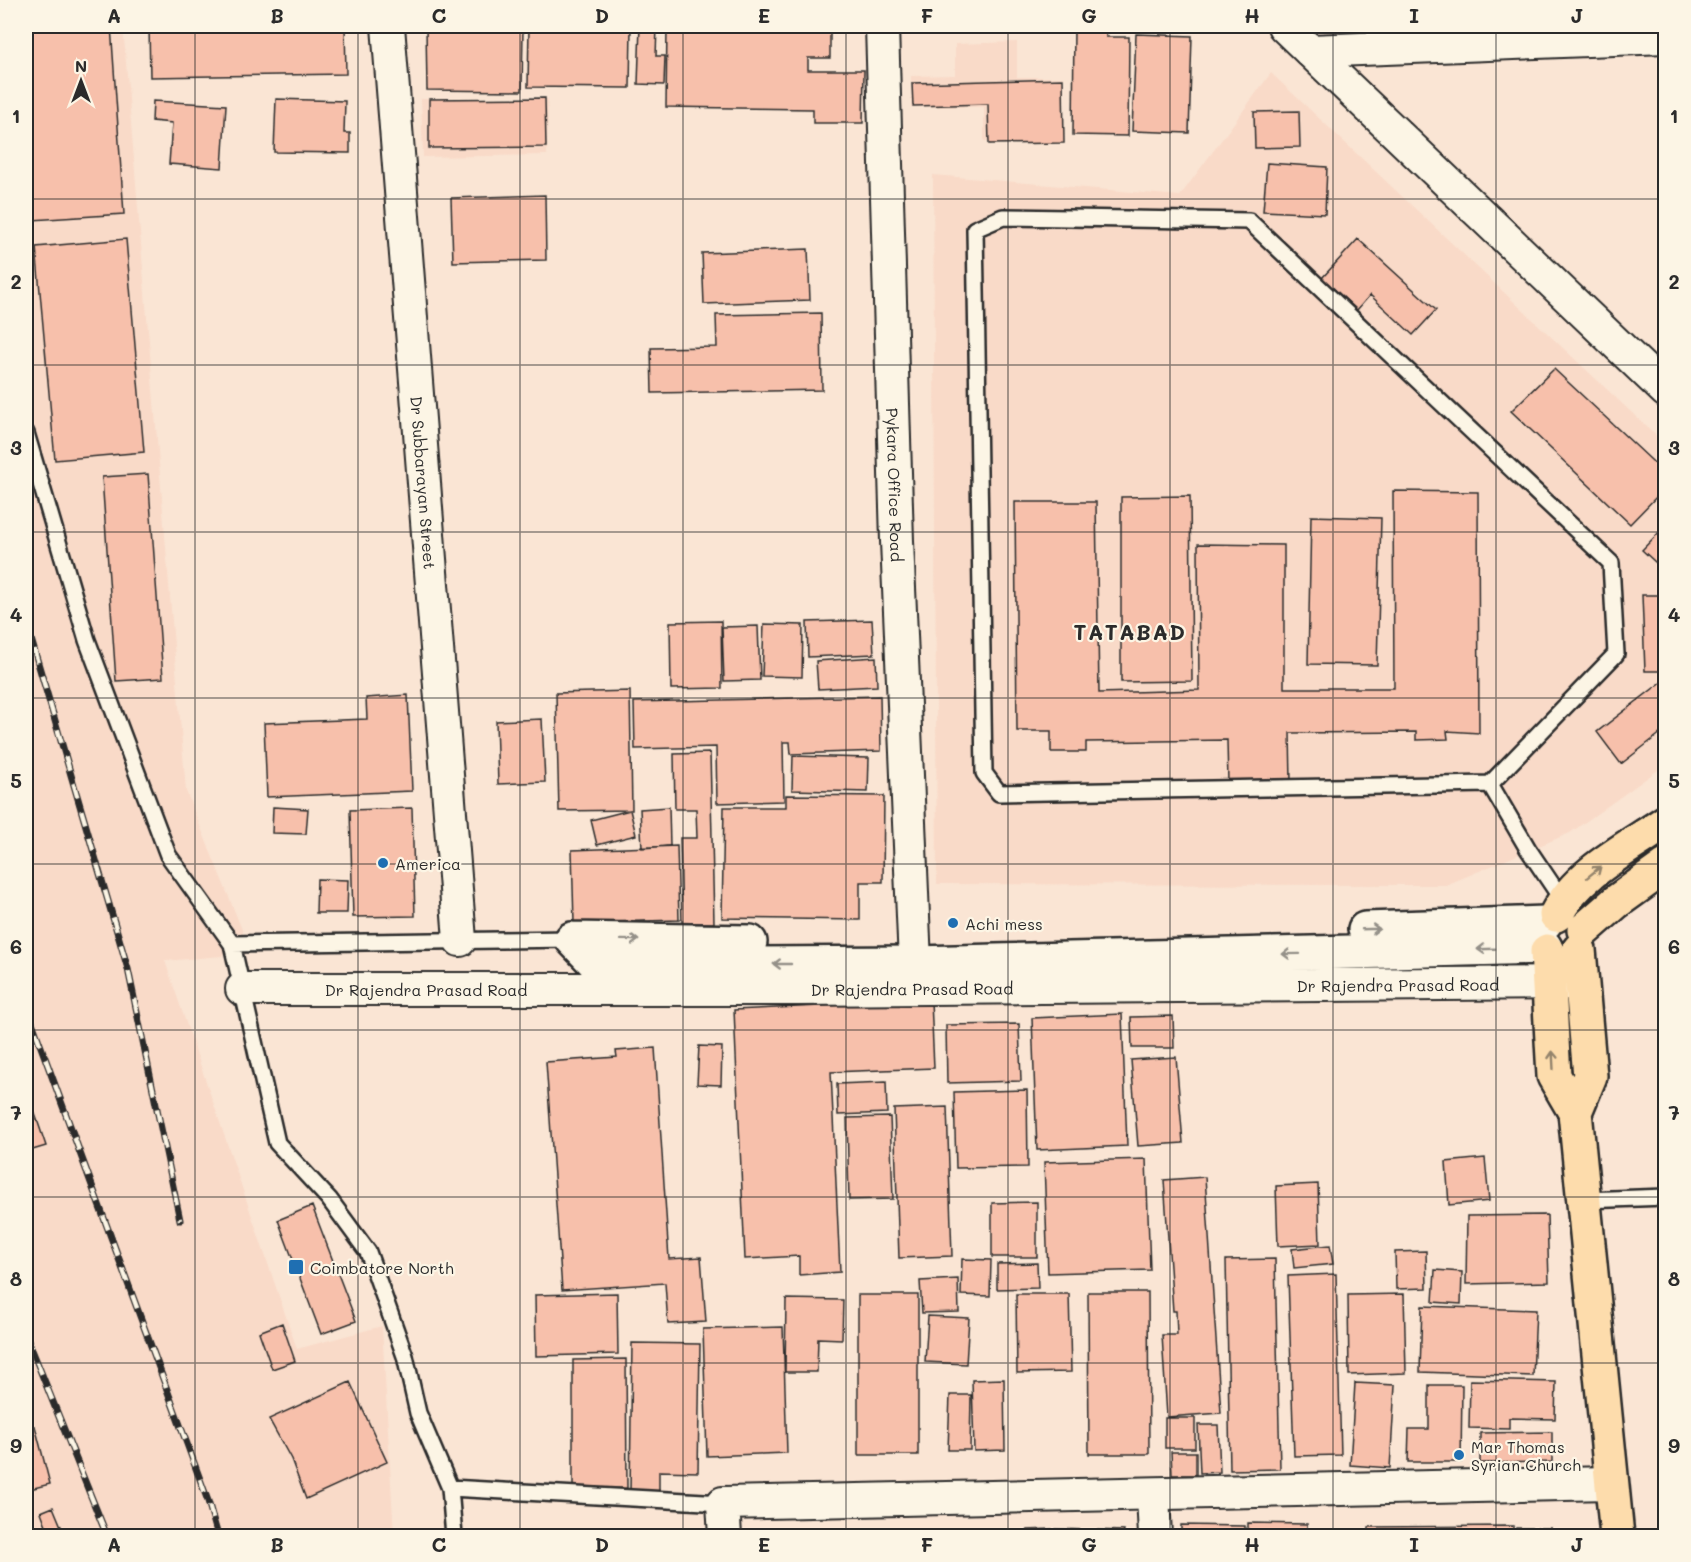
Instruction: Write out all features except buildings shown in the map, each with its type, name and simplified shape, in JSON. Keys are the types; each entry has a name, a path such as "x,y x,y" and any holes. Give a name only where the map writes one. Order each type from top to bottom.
{"main road":[{"path":"1617,1536 1575,1112 1554,1076 1548,983 1560,931 1592,872 1665,822"},
{"path":"1560,931 1616,902 1665,866"},
{"path":"1560,931 1582,982 1590,1076 1575,1112"}],"street":[{"name":"Dr Subbarayan Street","path":"388,26 460,940"},
{"name":"Pykara Office Road","path":"882,26 897,541 916,954"},
{"path":"1284,26 1665,391"},
{"path":"1310,51 1665,37"},
{"path":"572,939 916,954 1337,942 1560,931"},
{"name":"Dr Rajendra Prasad Road","path":"243,989 798,989 1582,982"},
{"path":"725,1536 723,1503 1153,1495 1611,1482"},
{"path":"1153,1495 1155,1536"}],"lane":[{"path":"1003,217 1249,221 1611,563 1616,654 1490,784 999,793 984,773 975,229 1003,217"},
{"path":"26,433 87,639 168,855 232,944 277,1143 329,1199 368,1252 405,1356 418,1413 450,1488 454,1536"},
{"path":"1490,784 1528,849 1560,931"},
{"path":"232,944 572,939"},
{"path":"1584,1200 1665,1197"},
{"path":"450,1488 723,1503"}],"shaded area":[{"path":"26,26 123,26 186,791 243,932 222,956 165,961 297,1349 382,1326 394,1536 26,1536"},
{"path":"1017,42 1017,77 1063,77 1061,141 984,141 984,107 911,107 911,76 955,75 955,44"},
{"path":"1271,73 1665,444 1665,765 1570,833 1446,885 937,884 933,175 1180,196"},
{"path":"421,99 548,99 547,155 423,157"}],"railway":[{"path":"26,622 128,969 180,1220"},
{"path":"26,1006 208,1501 218,1536"},
{"path":"26,1335 107,1536"}],"place":[{"name":"America","path":"383,863"},
{"name":"Achi mess","path":"953,923"},
{"name":"Coimbatore North","path":"296,1267"},
{"name":"Mar Thomas Syrian Church","path":"1459,1455"}],"district":[{"name":"TATABAD","path":"1130,631"}]}
